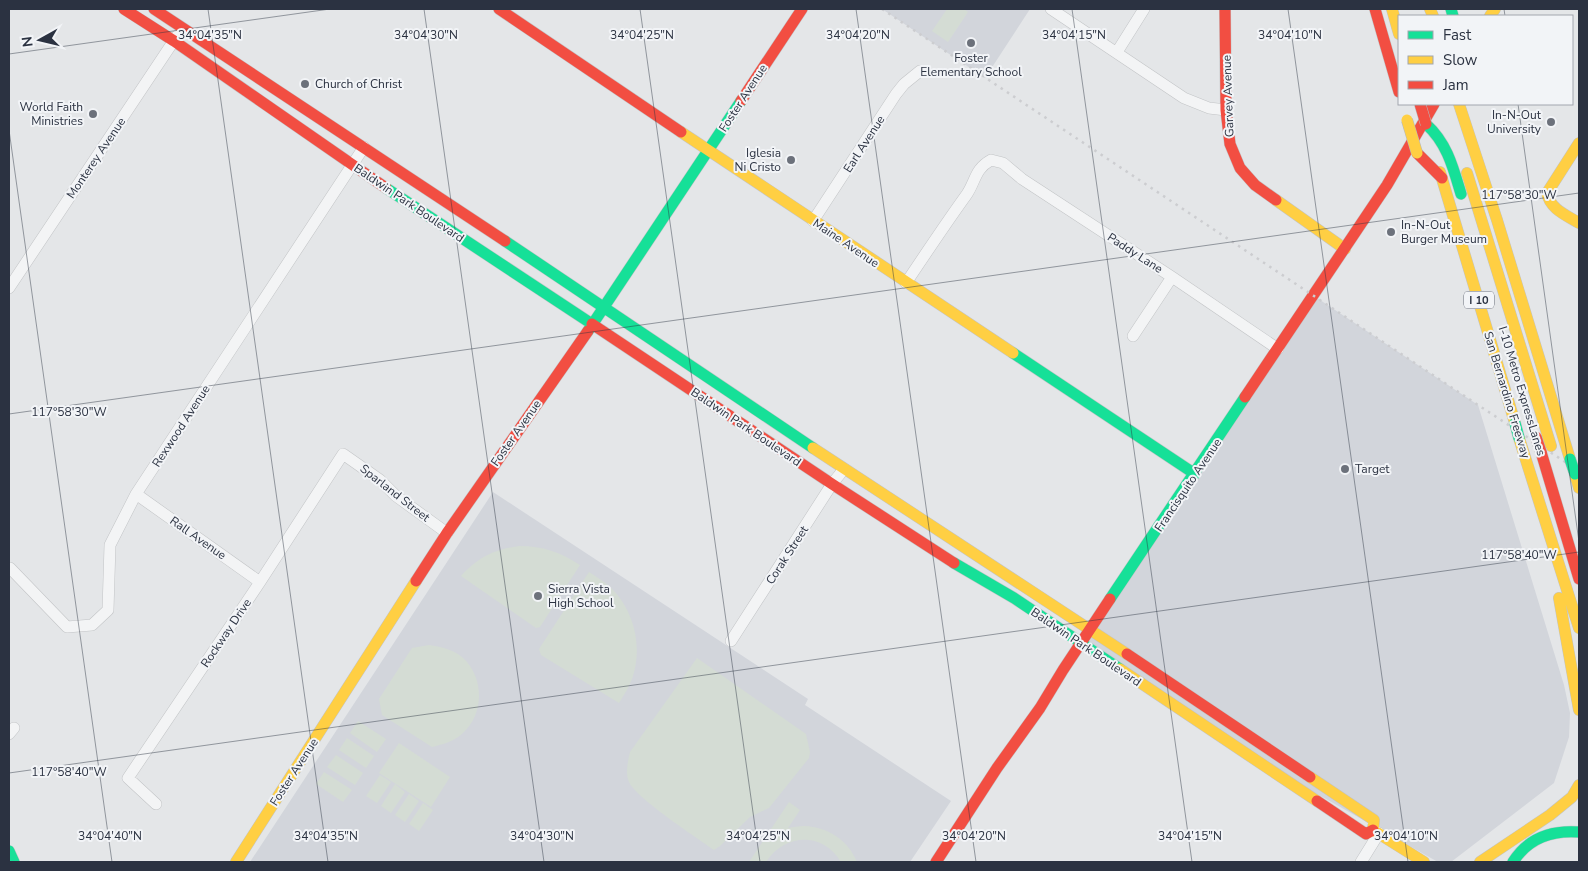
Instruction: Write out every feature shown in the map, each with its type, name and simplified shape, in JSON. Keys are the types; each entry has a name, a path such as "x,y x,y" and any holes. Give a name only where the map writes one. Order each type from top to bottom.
{"main road":[{"name":"Baldwin Park Boulevard","path":"124,9 174,41 352,165 832,484 1014,598 1366,834 1376,831"},
{"name":"Baldwin Park Boulevard","path":"154,9 605,307 844,469 1091,630 1374,820 1376,831 1424,862"},
{"name":"Maine Avenue","path":"498,9 708,151 1195,474"},
{"name":"Foster Avenue","path":"236,862 447,532 605,307 802,9"},
{"name":"Garvey Avenue","path":"1225,9 1226,110 1230,144 1234,156 1247,178 1344,249"},
{"path":"1375,9 1398,89"},
{"path":"1392,9 1398,30"},
{"name":"San Bernardino Freeway","path":"1420,105 1430,130 1442,178 1519,438 1579,628"},
{"name":"Francisquito Avenue","path":"936,862 1387,185 1433,105"},
{"path":"1459,105 1497,220 1579,488"},
{"path":"1474,113 1497,220"},
{"path":"1406,116 1416,153 1442,178"},
{"name":"I-10 Metro ExpressLanes","path":"1430,130 1448,149 1536,437 1555,461 1566,495"},
{"path":"1579,143 1547,193 1550,205 1579,223"},
{"name":"I-10 Metro ExpressLanes","path":"1464,161 1546,449 1579,579"},
{"path":"1549,534 1568,658 1579,710"},
{"path":"1191,717 1202,718 1247,735"},
{"path":"1480,862 1562,806 1572,797 1579,785"},
{"path":"1513,862 1522,848 1533,840 1550,833 1564,831 1579,832"},
{"path":"1494,862 1504,847"},
{"path":"9,851 14,862"}],"street":[{"path":"1051,9 1184,98 1208,108 1226,110"},
{"path":"1117,52 1144,9"},
{"name":"Monterey Avenue","path":"9,288 183,28"},
{"name":"Earl Avenue","path":"813,221 896,94 904,84 920,71"},
{"name":"Rexwood Avenue","path":"10,568 67,627 92,625 108,610 110,546 136,494 364,147"},
{"name":"Paddy Lane","path":"906,283 970,189 978,171 991,160 1003,162 1022,179 1278,349"},
{"path":"1133,336 1172,277"},
{"name":"Sparland Street","path":"343,454 380,480 396,496 447,532"},
{"name":"Rockway Drive","path":"156,804 128,778 260,582 343,454"},
{"name":"Corak Street","path":"731,641 832,484 844,469"},
{"name":"Rall Avenue","path":"136,494 260,582"},
{"path":"1361,862 1376,831"}],"shaded area":[{"name":"Foster Elementary School","path":"882,9 1030,9 985,78"},
{"path":"947,9 964,9 968,12 948,42 932,31"},
{"path":"1314,296 1478,405 1564,685 1570,713 1569,737 1554,783 1451,862 1438,862 1244,753 1082,643"},
{"name":"Sierra Vista High School","path":"493,492 808,699 805,705 951,801 910,862 250,862"},
{"path":"519,546 536,547 551,551 580,565 540,627 536,628 461,576 487,555"},
{"path":"589,572 606,583 617,594 630,615 634,627 637,651 636,664 627,690 619,703 541,655 539,649"},
{"path":"429,645 450,650 462,657 475,674 479,695 475,715 463,733 452,741 432,747 382,715 379,699 412,648"},
{"path":"697,658 806,734 810,752 809,758 769,808 750,817 714,850 643,798 629,782 627,775 630,752"},
{"path":"358,721 386,739 377,752 350,733"},
{"path":"347,738 374,756 366,768 339,750"},
{"path":"399,743 450,777 431,807 379,773"},
{"path":"336,755 363,773 355,785 327,767"},
{"path":"324,772 352,790 343,802 316,784"},
{"path":"380,775 391,782 377,803 366,796"},
{"path":"395,784 405,792 391,813 381,806"},
{"path":"409,794 419,801 405,822 395,815"},
{"path":"789,802 800,810 788,828 804,826 829,832 843,841 857,862 841,862 824,845 804,840 793,841 783,846 774,852 766,862 749,862"},
{"path":"423,803 433,810 419,831 409,824"}],"railway":[{"path":"882,9 1579,471"}],"traffic: fast":[{"path":"1451,9 1453,15"},
{"path":"588,331 741,101"},
{"path":"1426,124 1444,147 1461,194"},
{"path":"386,188 592,324"},
{"path":"505,241 813,448"},
{"path":"1013,353 1195,474"},
{"path":"1110,599 1245,397"},
{"path":"1515,423 1519,438"},
{"path":"1570,459 1575,474"},
{"path":"954,563 1014,598 1120,669"},
{"path":"1513,862 1526,847 1541,837 1559,832 1579,832"},
{"path":"9,851 14,862"}],"traffic: slow":[{"path":"1392,9 1398,30"},
{"path":"1430,9 1433,15"},
{"path":"1491,15 1495,9"},
{"path":"1459,105 1497,220 1570,459"},
{"path":"1407,120 1417,153"},
{"path":"681,132 1013,353"},
{"path":"1579,143 1547,193 1555,207 1579,223"},
{"path":"1440,172 1515,423"},
{"path":"1467,173 1551,446"},
{"path":"1276,200 1345,249"},
{"path":"1519,438 1579,628"},
{"path":"813,448 1127,654"},
{"path":"1575,474 1579,488"},
{"path":"236,862 416,581"},
{"path":"1559,598 1579,710"},
{"path":"1120,669 1317,801"},
{"path":"1310,777 1374,820 1373,830"},
{"path":"1480,862 1550,815 1572,797 1579,785"},
{"path":"1373,830 1424,862"}],"traffic: jam":[{"path":"124,9 174,41 386,188"},
{"path":"154,9 505,241"},
{"path":"499,9 681,132"},
{"path":"741,101 802,9"},
{"path":"1225,9 1226,110 1230,144 1240,168 1255,185 1276,200"},
{"path":"1375,9 1398,89"},
{"path":"1420,105 1426,124"},
{"path":"1245,397 1387,185 1433,105"},
{"path":"1417,153 1442,178"},
{"path":"592,324 954,563"},
{"path":"416,581 447,533 588,331"},
{"path":"1536,437 1541,452"},
{"path":"1541,452 1579,579"},
{"path":"936,862 997,768 1040,708 1110,599"},
{"path":"1127,654 1310,777"},
{"path":"1317,801 1366,834 1373,830"}],"place":[{"name":"Foster Elementary School","path":"971,43"},
{"name":"Church of Christ","path":"305,84"},
{"name":"World Faith Ministries","path":"93,114"},
{"name":"In-N-Out University","path":"1551,122"},
{"name":"Iglesia Ni Cristo","path":"791,160"},
{"name":"In-N-Out Burger Museum","path":"1391,232"},
{"name":"Target","path":"1345,469"},
{"name":"Sierra Vista High School","path":"538,596"}]}
